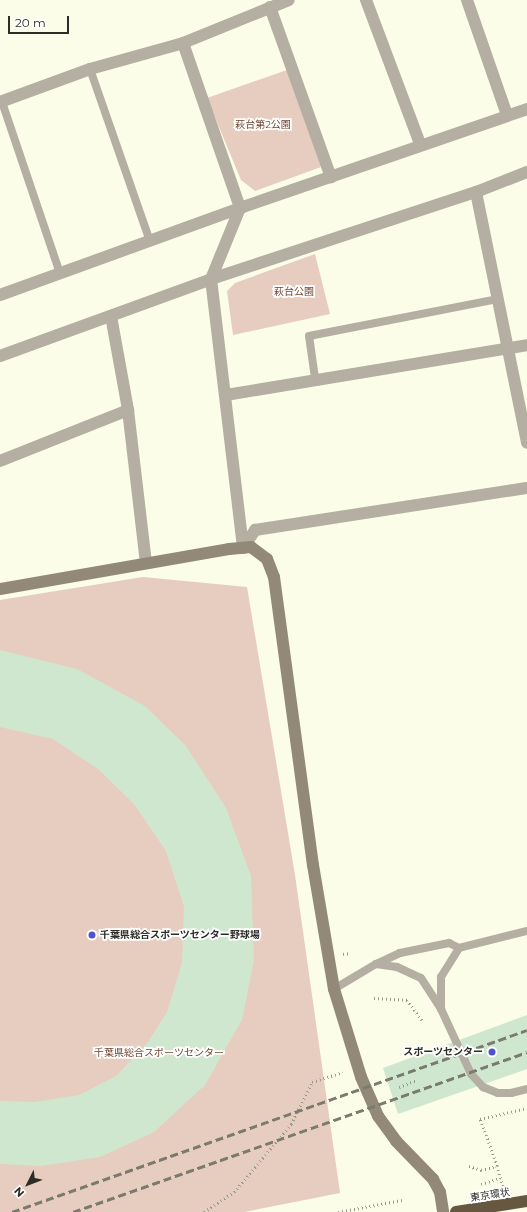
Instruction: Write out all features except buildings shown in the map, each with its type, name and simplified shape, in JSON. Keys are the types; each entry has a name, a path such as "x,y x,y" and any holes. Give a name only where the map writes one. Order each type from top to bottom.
{"highway":[{"name":"東京環状","path":"456,1212 527,1201"}],"street":[{"path":"1,102 90,69 183,43 290,0"},
{"path":"366,0 420,144"},
{"path":"467,0 507,115"},
{"path":"270,8 331,177"},
{"path":"183,43 240,208 211,279 243,548"},
{"path":"0,295 420,144 527,109"},
{"path":"0,356 211,279 476,192 527,172"},
{"path":"476,192 527,444"},
{"path":"111,316 128,410 146,563"},
{"path":"226,395 315,378 527,345"},
{"path":"0,461 128,410"},
{"path":"243,548 255,530 527,488"},
{"path":"0,589 146,563 251,547 267,559 274,577 313,865 334,989 361,1077 378,1116 396,1141 432,1179 440,1192 443,1212"}],"lane":[{"path":"90,69 150,241"},
{"path":"1,102 60,273"},
{"path":"315,378 309,336 498,299"},
{"path":"334,989 376,964 400,953 449,943 459,948 527,931"},
{"path":"441,1009 441,977 459,948"},
{"path":"376,964 397,967 421,978 441,1009 471,1074 483,1087 498,1093 511,1093 527,1089"}],"path":[{"path":"374,998 407,1000 422,1020"},
{"path":"399,1087 417,1080"},
{"path":"204,1212 234,1192 291,1124 312,1082"},
{"path":"502,1186 497,1166 480,1119 527,1108"},
{"path":"470,1166 481,1170 497,1166"},
{"path":"481,1184 500,1178"},
{"path":"338,1212 402,1200"}],"green space":[{"name":"萩台第2公園","path":"287,70 321,167 255,191 241,180 207,98"},
{"name":"萩台公園","path":"315,254 330,314 233,335 227,291 235,283"},
{"name":"千葉県総合スポーツセンター","path":"143,577 247,587 295,875 340,1193 244,1212 0,1212 0,600"}],"railway":[{"path":"12,1212 527,1030"},
{"path":"73,1212 527,1052"}],"place":[{"name":"千葉県総合スポーツセンター野球場","path":"92,935"},
{"name":"スポーツセンター","path":"492,1052"}]}
